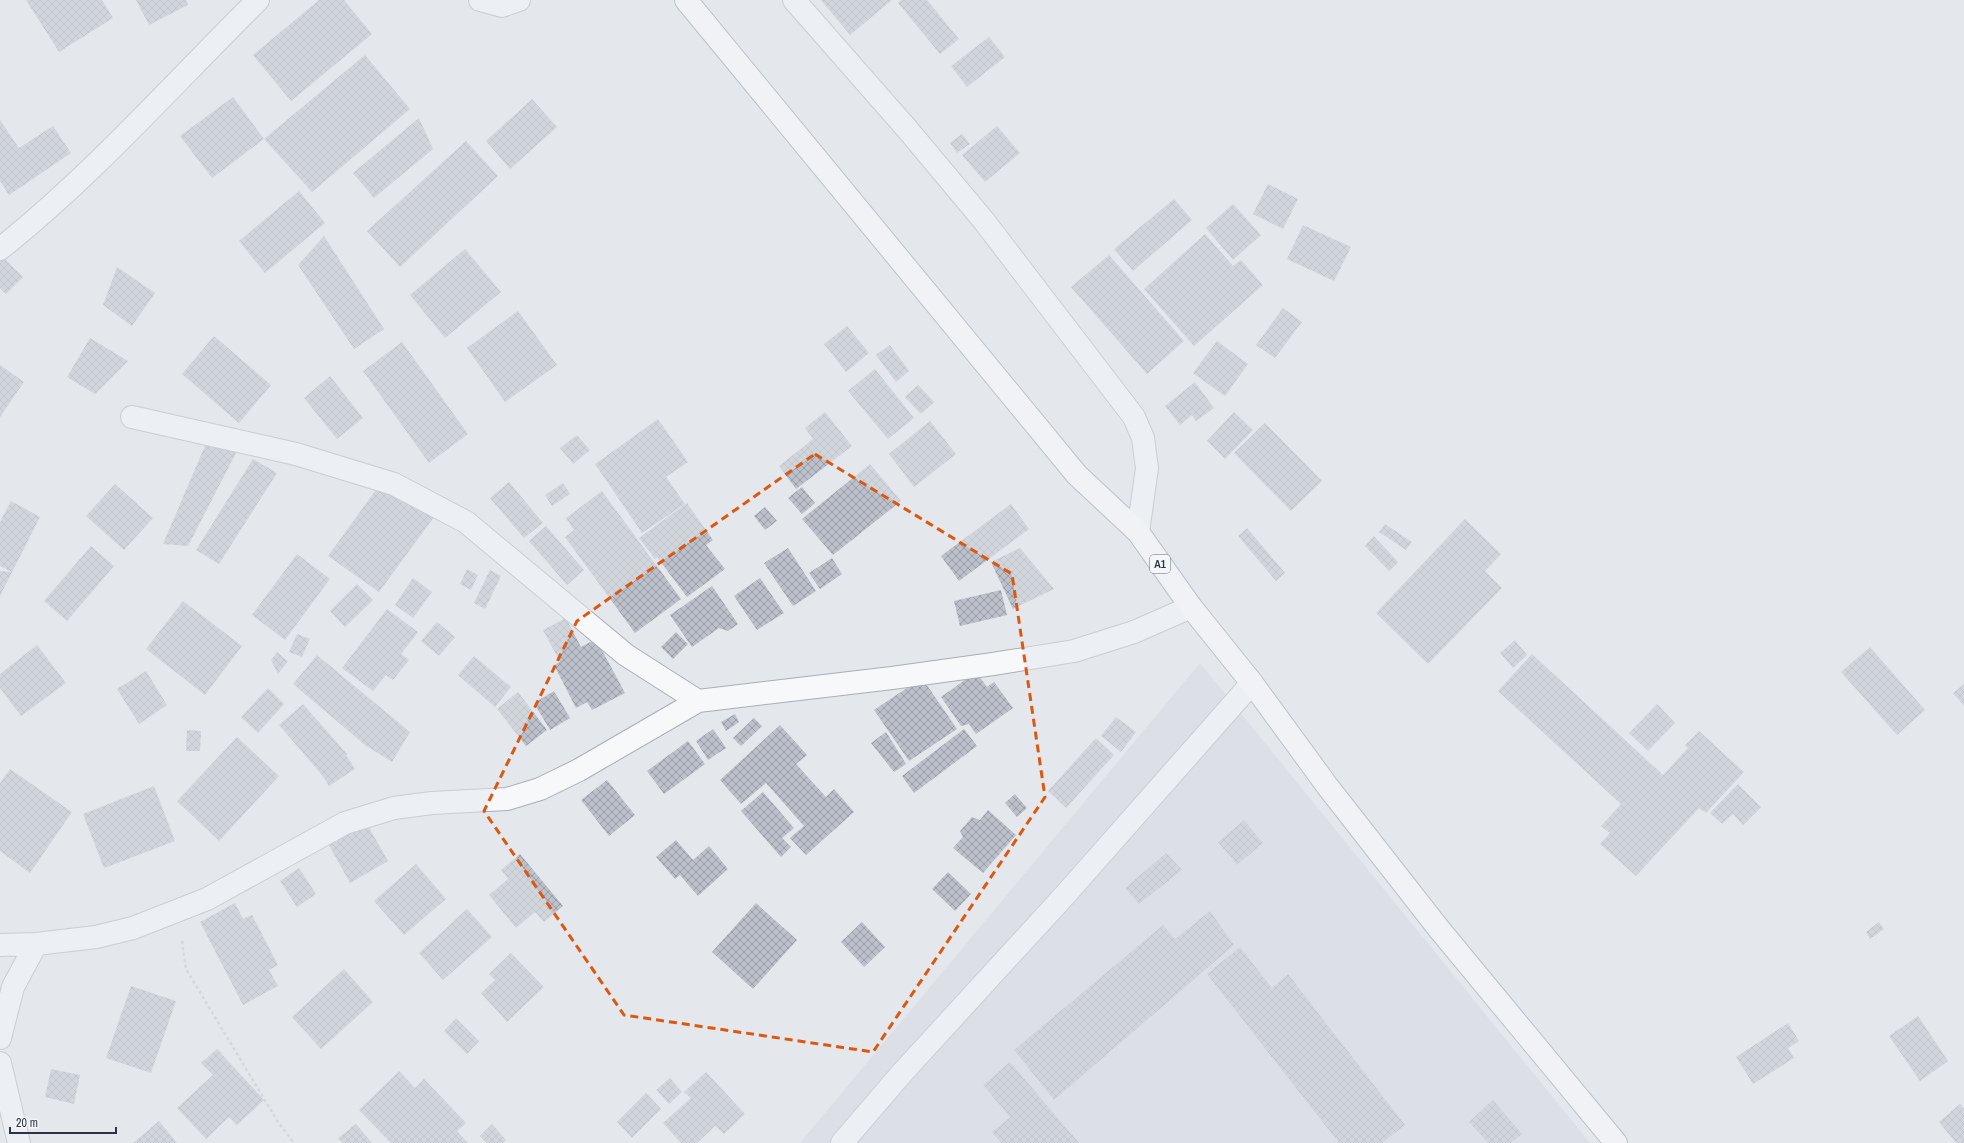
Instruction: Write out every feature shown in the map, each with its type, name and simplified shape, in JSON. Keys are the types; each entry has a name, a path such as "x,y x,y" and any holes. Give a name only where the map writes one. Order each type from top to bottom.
{"highway":[{"name":"A1","path":"686,0 1077,475 1138,532 1191,608 1252,683 1328,787 1440,930 1616,1143"}],"street":[{"path":"0,249 75,184 134,127 207,50 258,0"},
{"path":"480,0 502,6 519,0"},
{"path":"794,0 908,130 984,220 1134,417 1143,438 1147,468 1138,532"},
{"path":"132,417 296,454 394,484 466,522 626,655 698,701"},
{"path":"0,945 36,944 104,936 133,928 207,899 345,823 394,808 432,803 507,799 540,789 579,770 698,701 900,677 1074,651 1134,632 1191,608"},
{"path":"842,1143 902,1074 1066,895 1252,683"},
{"path":"0,1038 13,987 36,944"},
{"path":"0,1063 19,1143"}],"path":[{"path":"181,910 181,939 186,969 278,1122 294,1143"}],"highlighted area":[{"path":"815,454 1012,574 1045,797 873,1052 624,1015 484,811 577,621"}],"shaded area":[{"path":"1200,663 1590,1143 800,1143"}],"building":[{"path":"26,0 102,0 113,18 59,52"},
{"path":"136,0 186,0 188,5 149,25"},
{"path":"319,0 344,0 372,34 291,101 253,55"},
{"path":"821,0 892,0 850,35"},
{"path":"901,0 927,0 959,39 940,54 898,3"},
{"path":"989,37 1005,57 967,87 951,66"},
{"path":"365,55 410,109 312,192 264,139"},
{"path":"233,97 264,139 212,178 180,136"},
{"path":"532,99 557,127 510,169 486,141"},
{"path":"419,118 433,149 374,198 353,173"},
{"path":"0,120 19,148 53,126 71,153 9,195 0,181"},
{"path":"997,126 1020,153 985,182 962,155"},
{"path":"962,134 970,144 957,153 950,143"},
{"path":"466,141 498,176 400,267 367,231"},
{"path":"1268,184 1298,199 1283,229 1253,214"},
{"path":"299,191 325,223 265,273 239,241"},
{"path":"1174,199 1192,220 1133,271 1114,249"},
{"path":"1233,204 1261,235 1233,260 1206,228"},
{"path":"1303,225 1351,247 1334,281 1287,259"},
{"path":"1205,234 1233,266 1241,260 1263,285 1194,346 1144,289"},
{"path":"324,236 384,329 354,349 298,265"},
{"path":"465,249 501,292 445,338 410,295"},
{"path":"0,254 23,277 6,294 0,288"},
{"path":"1109,255 1184,341 1147,374 1071,287"},
{"path":"117,267 155,293 132,326 103,305"},
{"path":"1283,308 1302,322 1275,358 1256,345"},
{"path":"518,311 557,365 505,402 467,348"},
{"path":"847,326 869,353 846,372 824,344"},
{"path":"214,336 271,385 239,423 182,374"},
{"path":"90,338 128,361 95,394 67,377"},
{"path":"1217,341 1248,364 1225,396 1193,373"},
{"path":"402,342 468,434 429,463 363,371"},
{"path":"890,345 909,371 896,382 876,355"},
{"path":"0,365 24,382 0,417"},
{"path":"875,369 914,418 888,439 848,391"},
{"path":"330,376 363,418 337,439 304,398"},
{"path":"1195,382 1214,408 1196,421 1192,415 1180,425 1165,406"},
{"path":"918,385 934,402 921,414 905,397"},
{"path":"825,412 852,446 796,489 779,466 813,439 805,428"},
{"path":"1234,412 1253,430 1225,459 1207,441"},
{"path":"658,419 688,462 666,477 685,504 642,533 595,464"},
{"path":"930,421 956,454 914,487 889,454"},
{"path":"1265,423 1322,481 1291,511 1234,453"},
{"path":"577,435 590,450 573,464 560,448"},
{"path":"207,441 236,453 188,546 163,544"},
{"path":"253,459 277,473 219,564 196,550"},
{"path":"870,464 901,501 833,555 802,519"},
{"path":"383,480 434,517 379,592 328,556"},
{"path":"509,482 543,523 524,538 490,498"},
{"path":"563,483 570,494 552,506 545,495"},
{"path":"115,484 153,518 124,550 86,516"},
{"path":"802,487 815,503 802,514 788,498"},
{"path":"602,491 681,599 635,633 565,537 574,530 566,518"},
{"path":"11,501 40,517 0,596 0,571 12,572 0,566 0,522"},
{"path":"687,503 713,540 706,545 725,569 687,597 657,557 655,559 639,538"},
{"path":"1011,504 1029,529 959,581 941,556"},
{"path":"765,507 777,521 765,530 754,516"},
{"path":"1465,519 1501,554 1485,571 1502,588 1428,664 1376,613"},
{"path":"1385,524 1412,542 1406,550 1379,532"},
{"path":"546,526 584,570 567,585 529,541"},
{"path":"1247,528 1285,573 1276,581 1238,536"},
{"path":"1374,536 1398,562 1389,571 1365,546"},
{"path":"91,546 114,566 67,621 44,601"},
{"path":"788,548 816,591 793,606 764,563"},
{"path":"1020,548 1054,589 1013,609 991,562"},
{"path":"297,554 330,579 285,640 252,615"},
{"path":"832,558 842,574 820,589 809,573"},
{"path":"467,569 478,575 471,590 460,584"},
{"path":"490,570 501,576 485,609 474,603"},
{"path":"413,578 432,592 413,618 395,605"},
{"path":"760,578 784,613 757,630 734,596"},
{"path":"357,584 373,600 345,627 330,611"},
{"path":"712,586 738,624 728,631 719,628 692,647 670,615"},
{"path":"1001,590 1007,615 960,626 954,601"},
{"path":"183,601 242,646 205,695 146,649"},
{"path":"387,609 418,632 401,654 409,660 393,680 386,675 373,691 342,668"},
{"path":"566,618 581,647 596,639 625,693 592,710 587,702 576,708 554,665 560,662 543,630"},
{"path":"437,622 455,637 439,656 421,641"},
{"path":"676,632 688,644 673,659 661,647"},
{"path":"297,634 310,639 302,657 289,652"},
{"path":"1515,640 1527,655 1513,668 1500,653"},
{"path":"37,645 66,683 21,716 0,688 0,674"},
{"path":"1870,647 1925,710 1897,735 1841,672"},
{"path":"277,652 288,661 278,674 271,660"},
{"path":"1532,654 1663,775 1688,748 1685,745 1699,731 1744,772 1706,813 1699,808 1636,876 1600,844 1610,833 1601,826 1621,804 1498,691"},
{"path":"317,655 410,732 392,762 365,745 293,684"},
{"path":"474,656 511,687 495,707 458,675"},
{"path":"146,671 167,705 139,724 117,689"},
{"path":"976,672 987,687 994,682 1013,708 976,734 969,724 961,726 941,697"},
{"path":"922,678 957,729 909,761 874,710"},
{"path":"1964,684 1964,706 1953,693"},
{"path":"268,688 284,704 258,733 241,717"},
{"path":"554,691 570,718 550,730 534,703"},
{"path":"518,692 547,730 526,746 497,709"},
{"path":"303,704 347,754 346,755 355,769 329,786 322,775 279,725"},
{"path":"1657,704 1675,723 1648,751 1629,733"},
{"path":"735,714 739,722 726,731 721,722"},
{"path":"1116,717 1136,732 1121,752 1101,736"},
{"path":"754,718 762,726 741,746 733,738"},
{"path":"780,725 807,755 796,764 826,797 834,789 854,812 806,855 790,838 804,826 766,783 741,804 720,780"},
{"path":"713,729 726,748 708,760 696,741"},
{"path":"964,729 977,746 914,793 902,776"},
{"path":"187,730 201,731 200,751 186,751"},
{"path":"886,732 906,764 894,772 871,743"},
{"path":"237,737 279,776 219,841 177,801"},
{"path":"1096,738 1114,755 1066,808 1048,791"},
{"path":"688,741 705,764 664,794 647,771"},
{"path":"10,769 72,812 30,873 0,851 0,783"},
{"path":"607,780 635,815 609,836 581,800"},
{"path":"1738,784 1761,807 1743,825 1733,814 1722,824 1710,813"},
{"path":"154,786 175,841 104,868 83,814"},
{"path":"763,792 794,828 782,838 791,847 781,857 741,811"},
{"path":"1015,794 1027,808 1017,817 1005,803"},
{"path":"988,810 1016,835 983,873 953,848 963,837 960,831 972,817 980,820"},
{"path":"1244,820 1263,843 1237,865 1218,842"},
{"path":"367,824 388,861 350,883 329,845"},
{"path":"676,840 693,860 709,846 728,869 698,896 680,875 675,879 656,857"},
{"path":"1166,853 1182,870 1139,904 1125,888"},
{"path":"520,854 563,906 544,922 535,912 516,928 489,895 508,879 501,870"},
{"path":"416,864 446,899 404,935 374,901"},
{"path":"299,868 316,894 297,907 280,881"},
{"path":"948,872 971,894 955,911 932,889"},
{"path":"235,903 243,919 252,915 278,965 269,970 278,986 243,1005 200,922"},
{"path":"756,903 797,940 753,989 712,952"},
{"path":"467,909 492,937 443,980 419,953"},
{"path":"1210,911 1234,945 1054,1100 1014,1050 1163,925 1175,939"},
{"path":"862,922 885,947 864,967 841,942"},
{"path":"1879,922 1884,929 1870,939 1866,932"},
{"path":"1240,947 1272,988 1288,974 1405,1125 1382,1143 1339,1143 1207,974"},
{"path":"511,953 544,987 507,1022 481,993 495,980 489,974"},
{"path":"344,969 373,1002 321,1049 292,1017"},
{"path":"131,986 176,1001 151,1073 106,1058"},
{"path":"1918,1016 1948,1061 1920,1081 1889,1036"},
{"path":"456,1018 479,1041 467,1054 444,1031"},
{"path":"1788,1023 1799,1041 1788,1048 1794,1058 1753,1084 1736,1057"},
{"path":"217,1049 264,1100 237,1125 229,1117 206,1139 177,1108 213,1075 201,1063"},
{"path":"1010,1062 1079,1143 1001,1143 992,1132 1010,1117 983,1085"},
{"path":"51,1069 80,1075 74,1104 45,1097"},
{"path":"399,1071 415,1088 424,1079 466,1123 457,1131 468,1143 391,1143 359,1110"},
{"path":"706,1072 745,1114 724,1134 715,1126 697,1143 681,1143 663,1123 691,1098 684,1092"},
{"path":"670,1078 682,1092 669,1104 656,1090"},
{"path":"646,1093 661,1109 632,1138 617,1122"},
{"path":"1493,1100 1522,1134 1511,1143 1488,1143 1469,1122"},
{"path":"1960,1104 1964,1109 1964,1143 1956,1143 1939,1122"},
{"path":"159,1121 177,1143 133,1143"},
{"path":"356,1124 372,1143 343,1143 338,1138"},
{"path":"492,1124 506,1140 503,1143 487,1143 480,1136"}]}
